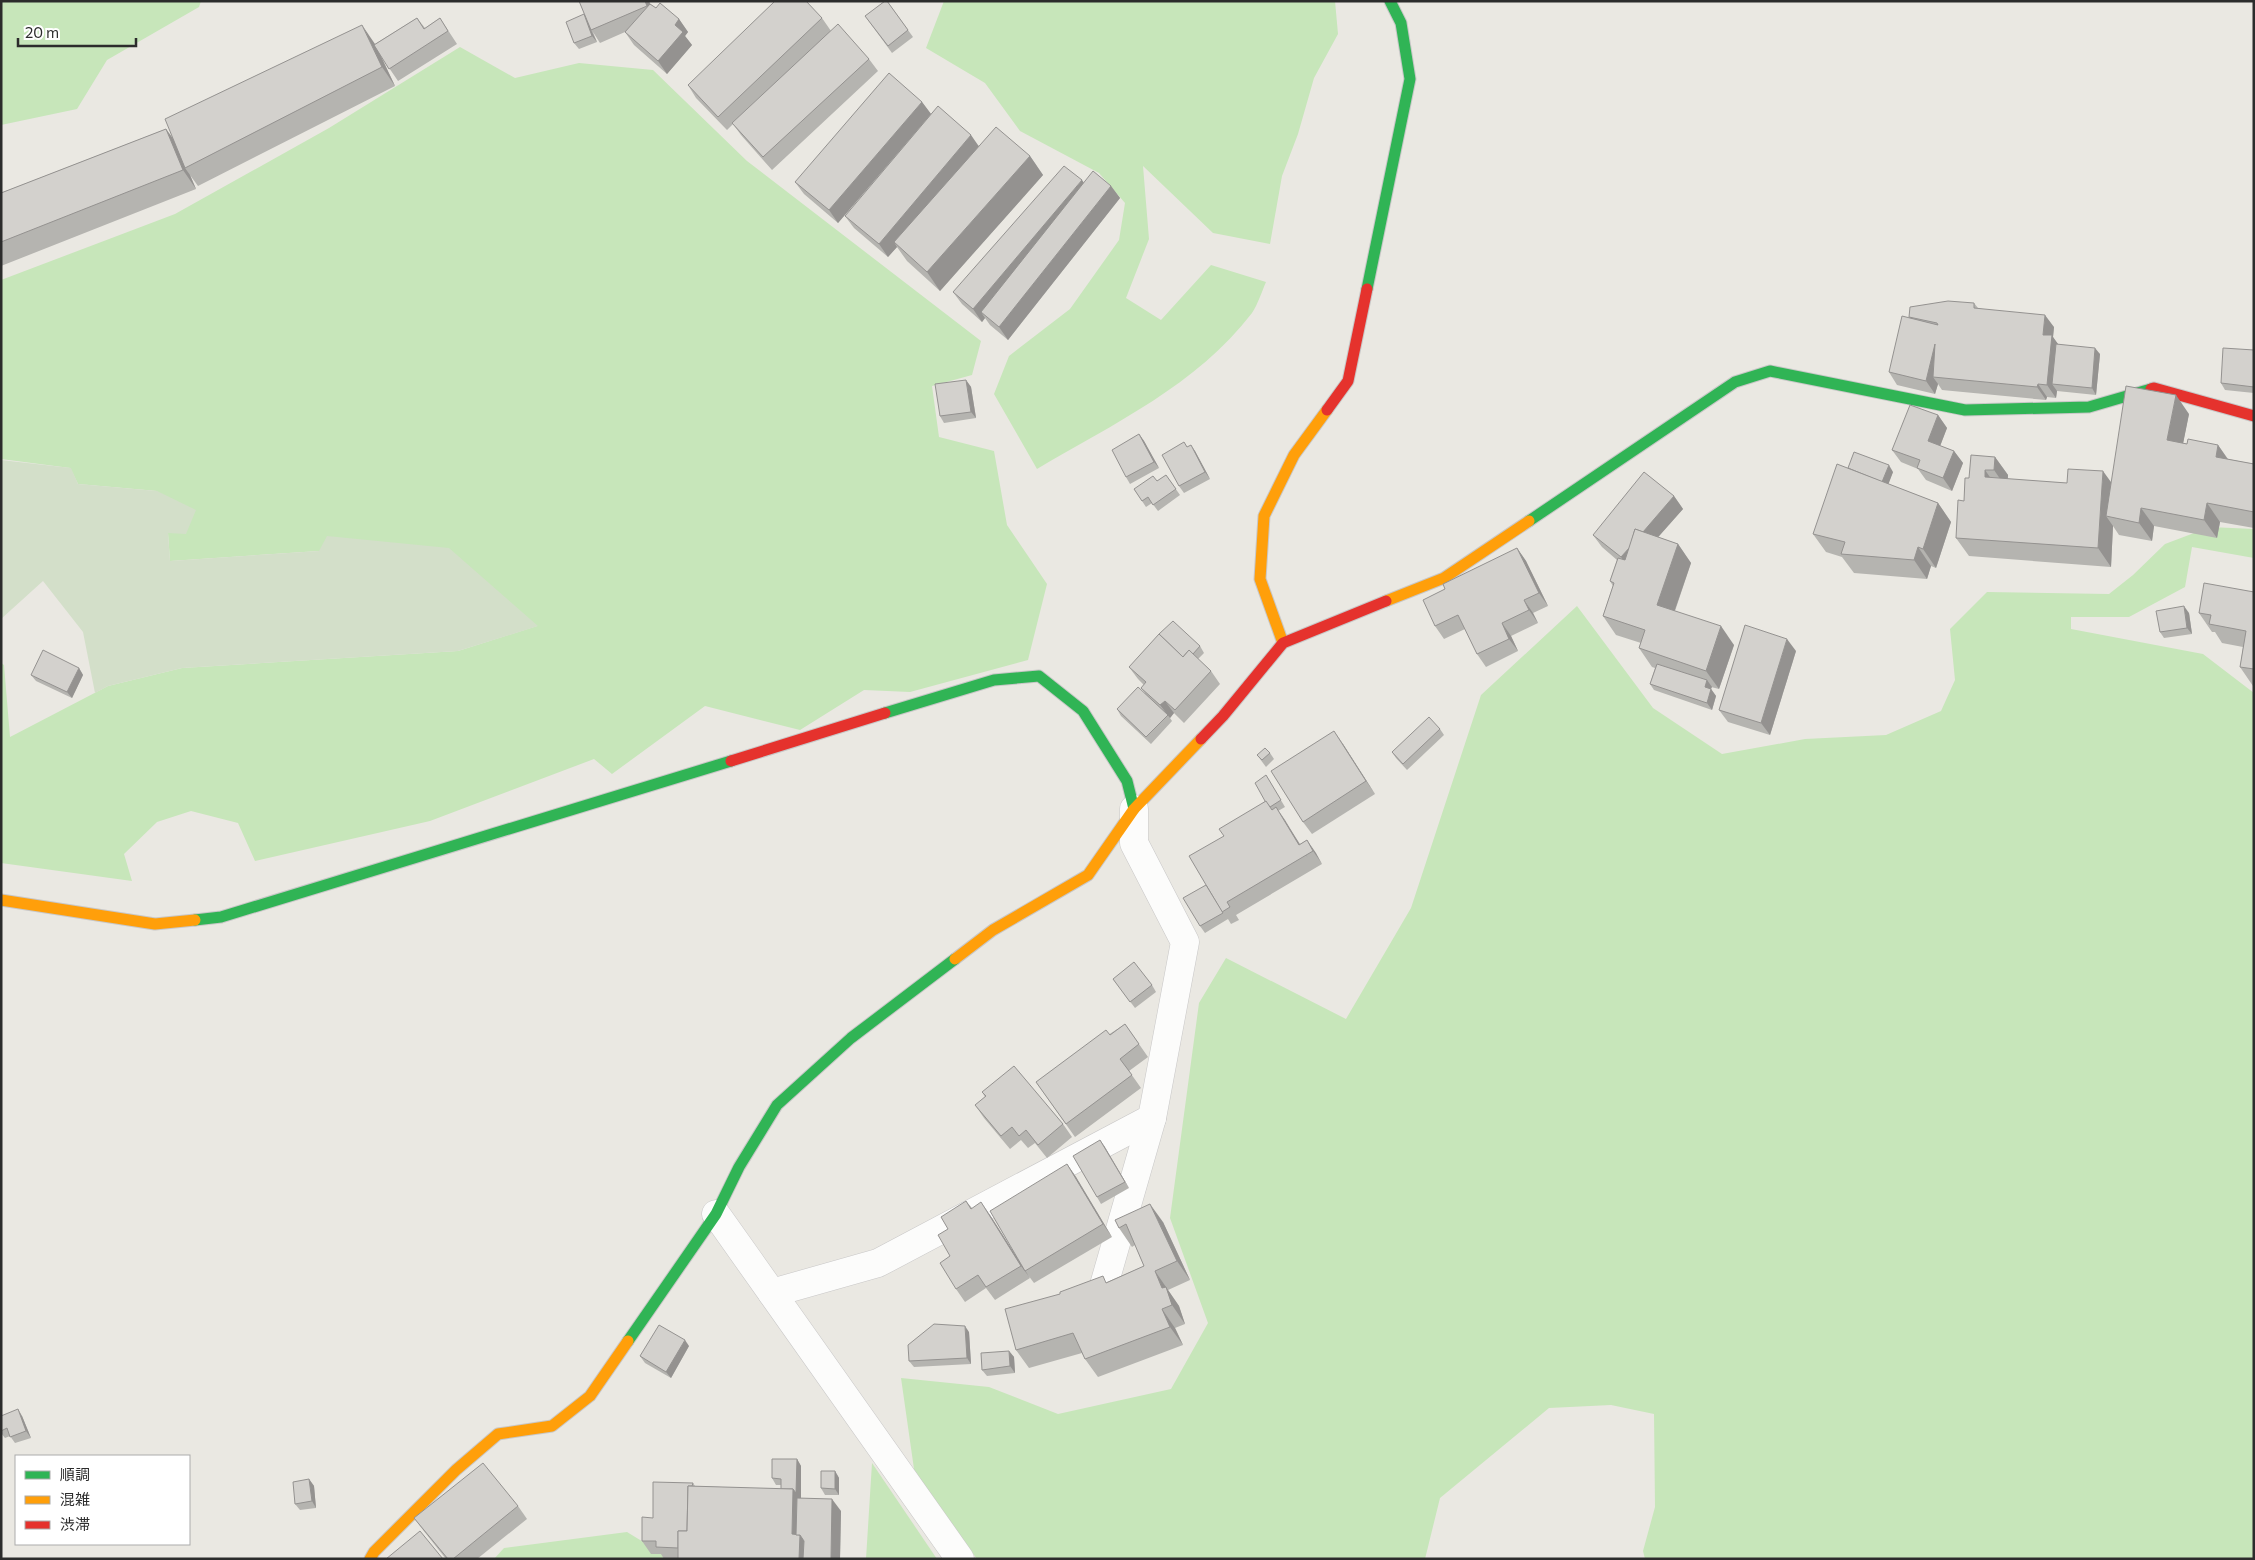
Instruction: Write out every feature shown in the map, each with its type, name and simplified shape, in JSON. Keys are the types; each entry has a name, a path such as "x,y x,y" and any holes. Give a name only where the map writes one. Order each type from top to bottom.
{"street":[{"path":"1283,643 1260,578 1264,516 1294,455 1348,381 1410,79 1401,23 1390,1"},
{"path":"370,1559 374,1552 456,1470 498,1434 552,1426 590,1396 716,1214 739,1167 778,1105 851,1038 993,930 1088,875 1134,810 1223,716 1283,643 1444,578 1735,382 1770,372 1965,410 2089,406 2154,388 2254,416"},
{"path":"1,900 155,924 221,917 994,680 1039,676 1082,711 1127,780 1134,810 1134,843 1185,942 1152,1118 1104,1285"},
{"path":"772,1293 878,1264 1152,1118"},
{"path":"716,1214 960,1559"}],"green space":[{"path":"1,1 201,1 199,7 107,60 77,109 1,125"},
{"path":"944,1 1335,1 1338,34 1314,78 1298,134 1282,176 1270,244 1213,233 1143,166 1149,239 1126,298 1161,320 1211,265 1266,282 1252,313 1230,339 1180,382 1124,419 1037,469 994,394 1009,356 1070,309 1119,240 1125,203 1099,173 1020,131 985,83 926,48"},
{"path":"460,47 515,78 579,63 653,70 747,161 981,341 972,375 932,386 939,437 994,451 1007,525 1047,584 1028,660 910,692 864,690 800,730 705,706 612,774 594,759 430,821 255,861 238,823 191,811 157,822 124,854 132,881 1,863 1,663 4,665 10,737 108,686 182,668 458,651 537,626 319,551 170,561 168,533 157,491 78,484 70,468 1,459 1,280 175,214 329,128"},
{"path":"1,460 71,468 78,484 157,491 196,510 186,534 168,533 170,561 319,551 327,536 449,548 538,626 458,651 182,668 108,686 95,693 83,632 43,581 1,619"},
{"path":"2210,527 2254,529 2254,558 2192,547 2185,587 2129,617 2071,617 2071,629 2203,654 2254,693 2254,1559 1645,1559 1643,1551 1655,1507 1654,1414 1611,1405 1549,1408 1440,1498 1425,1559 977,1559 915,1476 901,1378 989,1387 1058,1414 1171,1389 1208,1323 1170,1218 1199,1003 1226,958 1346,1019 1411,908 1481,695 1577,606 1653,708 1722,754 1805,739 1886,735 1941,711 1955,680 1950,629 1987,592 2109,594 2133,575 2165,544"},
{"path":"872,1463 937,1559 866,1559"},
{"path":"627,1532 671,1559 494,1559 504,1548"}],"building":[{"path":"579,1 645,1 647,6 591,30"},
{"path":"775,1 806,1 822,18 718,117 688,85"},
{"path":"887,1 908,30 888,46 865,16"},
{"path":"660,3 679,19 675,25 683,32 658,61 625,32 650,4 656,8"},
{"path":"584,14 592,36 574,43 566,22"},
{"path":"417,18 424,29 440,18 448,31 389,69 374,45"},
{"path":"838,24 869,59 763,157 732,123"},
{"path":"362,25 382,67 185,168 165,119"},
{"path":"889,73 922,102 829,210 795,182"},
{"path":"938,106 971,135 879,244 845,216"},
{"path":"996,127 1030,156 927,272 894,242"},
{"path":"166,129 183,170 1,242 1,193"},
{"path":"1064,166 1082,180 973,309 953,292"},
{"path":"1093,171 1111,186 999,327 981,312"},
{"path":"1948,301 1974,303 1974,308 2045,315 2043,335 2052,335 2047,385 2038,384 2037,387 1933,377 1935,344 1926,381 1889,372 1902,316 1938,325 1937,323 1909,317 1910,307"},
{"path":"2056,344 2095,348 2092,388 2052,384"},
{"path":"2223,348 2254,350 2254,387 2221,383"},
{"path":"966,380 971,412 940,416 935,384"},
{"path":"2126,386 2176,395 2167,440 2187,444 2188,439 2218,445 2216,457 2254,464 2254,512 2207,503 2204,520 2141,508 2139,523 2106,516"},
{"path":"1910,405 1938,415 1928,441 1954,451 1943,478 1917,468 1920,460 1892,450"},
{"path":"1139,434 1154,462 1126,477 1112,450"},
{"path":"1184,442 1187,447 1191,445 1205,472 1179,486 1162,455"},
{"path":"1854,452 1889,465 1882,482 1848,468"},
{"path":"1971,455 1995,457 1994,470 1985,470 1985,477 2067,483 2068,469 2103,471 2098,548 1956,538 1958,500 1964,501 1965,478 1969,478"},
{"path":"1837,464 1938,503 1923,549 1918,547 1914,560 1841,554 1845,542 1813,534"},
{"path":"1644,472 1674,496 1643,532 1635,529 1630,547 1621,557 1593,535"},
{"path":"1166,475 1176,489 1153,505 1148,497 1142,501 1134,489 1153,476 1157,481"},
{"path":"1635,529 1678,544 1657,605 1721,626 1706,671 1639,648 1645,630 1603,616 1614,583 1610,581 1618,558 1625,560"},
{"path":"1517,548 1539,593 1524,600 1529,610 1502,623 1509,639 1477,654 1458,615 1435,626 1423,600 1445,589 1443,584"},
{"path":"2204,583 2254,592 2254,669 2240,667 2246,631 2209,624 2211,615 2199,613"},
{"path":"2184,606 2187,628 2160,632 2156,611"},
{"path":"1173,621 1200,646 1193,654 1189,650 1183,657 1159,634"},
{"path":"1745,625 1787,639 1761,723 1719,710"},
{"path":"1159,634 1183,657 1189,650 1211,671 1175,710 1165,701 1160,705 1141,688 1146,682 1129,667"},
{"path":"43,650 79,668 67,692 31,675"},
{"path":"1657,664 1707,680 1705,687 1711,689 1707,703 1650,684"},
{"path":"1138,687 1168,715 1146,737 1117,709"},
{"path":"1429,717 1440,729 1403,764 1392,752"},
{"path":"1334,731 1366,781 1303,822 1271,771"},
{"path":"1265,748 1270,753 1262,760 1257,755"},
{"path":"1266,775 1281,800 1270,807 1255,783"},
{"path":"1266,801 1272,810 1276,807 1299,845 1307,840 1313,851 1227,902 1230,907 1222,912 1189,856 1224,836 1219,829"},
{"path":"1206,885 1223,913 1200,926 1183,898"},
{"path":"1134,962 1152,985 1130,1002 1113,979"},
{"path":"1125,1024 1139,1044 1120,1059 1132,1075 1066,1124 1036,1082 1106,1030 1110,1035"},
{"path":"1014,1066 1063,1124 1038,1145 1026,1130 1019,1136 1012,1127 1001,1136 975,1105 986,1096 982,1092"},
{"path":"1100,1140 1125,1182 1097,1197 1073,1156"},
{"path":"1067,1164 1103,1224 1025,1271 990,1211"},
{"path":"966,1201 971,1209 981,1202 1021,1266 986,1287 978,1275 956,1289 940,1263 950,1256 938,1235 948,1229 941,1217"},
{"path":"1150,1204 1177,1261 1155,1271 1162,1288 1166,1287 1172,1305 1162,1309 1170,1327 1085,1359 1073,1333 1016,1350 1005,1309 1060,1294 1060,1292 1103,1276 1106,1283 1144,1266 1126,1224 1119,1228 1115,1220"},
{"path":"934,1324 965,1326 967,1358 909,1361 908,1345"},
{"path":"659,1325 685,1340 666,1372 640,1356"},
{"path":"1009,1351 1010,1366 982,1370 981,1353"},
{"path":"18,1409 26,1431 10,1437 7,1428 1,1431 1,1416"},
{"path":"772,1459 797,1459 796,1493 793,1489 781,1489 781,1479 772,1478"},
{"path":"483,1463 518,1506 453,1559 448,1559 414,1518"},
{"path":"821,1471 835,1471 835,1489 821,1488"},
{"path":"309,1479 312,1501 295,1504 293,1482"},
{"path":"653,1482 693,1483 692,1486 688,1486 687,1531 678,1531 678,1548 656,1547 656,1541 642,1541 642,1517 653,1518"},
{"path":"688,1486 793,1489 792,1534 800,1535 799,1559 678,1559 678,1531 687,1531"},
{"path":"797,1498 832,1499 831,1559 803,1559 804,1541 800,1535 796,1535"},
{"path":"420,1531 443,1559 386,1559"}],"traffic: fast":[{"path":"1367,289 1410,79 1401,23 1390,1"},
{"path":"1529,521 1735,382 1770,371 1965,410 2089,407 2151,389"},
{"path":"885,713 994,680 1039,676 1083,711 1127,781 1134,809"},
{"path":"195,920 221,917 731,761"},
{"path":"628,1341 716,1214 739,1167 777,1105 851,1038 955,959"}],"traffic: slow":[{"path":"1283,643 1260,579 1264,516 1294,455 1327,410"},
{"path":"1386,601 1444,578 1529,521"},
{"path":"955,959 993,930 1088,875 1134,809 1201,739"},
{"path":"1,900 155,924 195,920"},
{"path":"370,1559 374,1552 456,1470 498,1434 552,1426 590,1396 628,1341"}],"traffic: jam":[{"path":"1327,410 1348,381 1367,289"},
{"path":"2151,389 2154,388 2254,416"},
{"path":"1201,739 1223,716 1283,643 1386,601"},
{"path":"731,761 885,713"}]}
